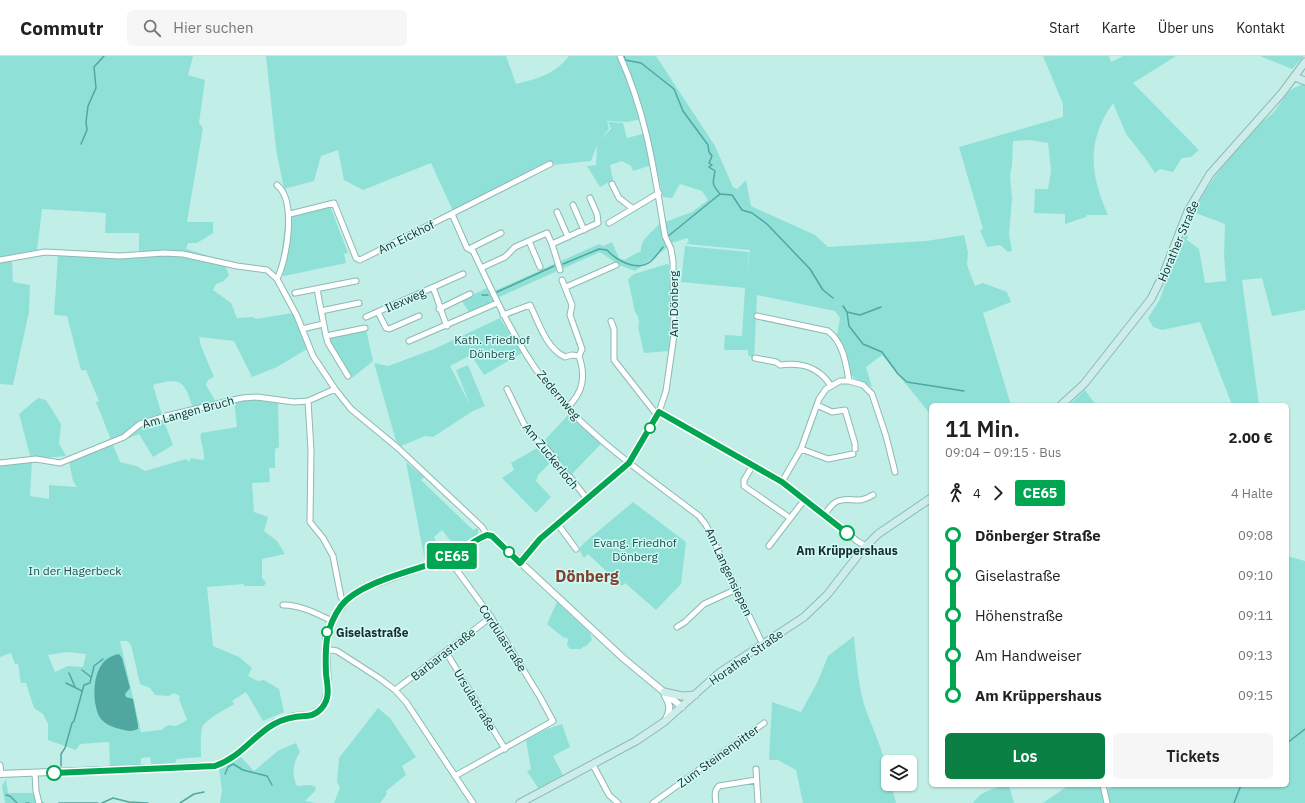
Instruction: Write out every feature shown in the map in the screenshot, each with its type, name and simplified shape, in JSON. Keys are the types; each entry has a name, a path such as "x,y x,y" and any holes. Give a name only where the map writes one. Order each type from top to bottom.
{"main road":[{"name":"Horather Straße","path":"1063,403 1084,384 1151,299 1163,275 1188,211 1210,174 1295,77 1305,62"},
{"path":"1295,77 1305,81"},
{"name":"Horather Straße","path":"520,803 593,765 664,722 719,673 763,645 811,611 827,595 866,546 891,524 929,499"},
{"path":"664,692 682,696 695,695"}],"street":[{"name":"Am Dönberg","path":"520,563 540,539 629,463 658,414 666,390 670,370 674,328 671,249 665,236 647,131 631,82 620,56"},
{"name":"Am Eickhof","path":"290,214 334,203 356,258 360,260 550,164"},
{"path":"612,184 619,198 632,208"},
{"path":"277,185 281,189 290,214 282,269 278,279"},
{"path":"608,223 658,193"},
{"path":"552,244 598,223 597,214 590,198"},
{"path":"573,205 584,230"},
{"path":"557,212 568,237"},
{"name":"Zedernweg","path":"452,214 467,248 473,251 503,315 542,377 583,424 629,463"},
{"path":"469,249 501,233"},
{"path":"481,268 505,257 515,247 547,233 560,270"},
{"path":"529,241 540,267"},
{"path":"0,260 45,252 120,256 164,253 267,270 278,279 313,356 335,389 351,409 392,442 482,527 487,535 492,536 623,658 682,707"},
{"path":"566,287 616,264"},
{"name":"Ilexweg","path":"366,317 463,274"},
{"path":"562,280 572,305 570,315 582,349 578,356 583,371 582,386 568,407"},
{"path":"295,293 356,281"},
{"name":"Ilexweg","path":"433,288 439,300 439,309 447,326"},
{"path":"317,289 328,343 348,376"},
{"name":"Ilexweg","path":"439,309 470,294"},
{"path":"321,311 359,303"},
{"path":"409,341 447,326 497,303"},
{"path":"503,315 530,305 545,336 557,353 565,357 572,355 578,356"},
{"name":"Ilexweg","path":"378,312 386,328 389,329 419,316"},
{"path":"757,316 828,330 836,338 840,345 849,381"},
{"path":"611,321 614,329 614,360 658,414 754,465 782,482 825,514 857,541 866,546"},
{"path":"302,329 323,324"},
{"path":"326,336 365,328"},
{"path":"755,358 776,362 780,365 788,364 813,368 823,374 831,386"},
{"path":"782,482 801,449 816,405 822,393 831,386 840,382 849,381 863,385 872,394 886,436 895,472"},
{"name":"Am Langen Bruch","path":"0,463 36,459 60,463 124,437 140,424 230,399 257,398 280,401 308,401 335,389"},
{"name":"Am Zuckerloch","path":"507,389 524,424 540,445 545,447 556,460 556,465 570,477 587,499"},
{"path":"308,401 311,450 310,522 323,538 334,556 343,604"},
{"path":"801,449 828,459 854,452 855,444 845,410 832,412 816,405"},
{"name":"Am Langensiepen","path":"629,463 699,516 706,525 763,645"},
{"path":"754,465 744,480 744,486 790,518"},
{"path":"825,514 834,503 839,500 861,501 873,495"},
{"path":"770,546 805,499"},
{"path":"558,523 576,549"},
{"path":"0,765 1,774 203,766 221,763 239,752 274,723 294,716 311,715 323,707 328,691 325,649 326,638 332,621 343,604 366,587 448,558 487,535"},
{"name":"Cordulastraße","path":"448,558 491,616 553,721 505,749"},
{"path":"678,627 704,604 737,589"},
{"path":"283,605 291,605 305,609 332,621"},
{"name":"Barbarastraße","path":"396,690 491,616"},
{"path":"325,649 336,651 396,690 419,720 473,803"},
{"name":"Ursulastraße","path":"446,652 505,749"},
{"path":"664,692 669,703 670,711 664,722"},
{"name":"Zum Steinenpitter","path":"653,803 764,723"},
{"path":"455,776 505,749"},
{"path":"593,765 609,795 618,803"},
{"path":"756,769 758,803"},
{"path":"35,773 36,791 40,803"},
{"path":"716,803 716,789 720,786 756,780"},
{"path":"1103,787 1107,803"}],"green space":[{"path":"0,56 193,56 188,75 205,80 199,123 203,128 187,222 213,222 213,233 197,243 188,243 186,249 212,257 217,264 225,266 229,275 224,281 216,284 213,290 231,303 237,318 253,317 256,319 293,313 307,349 277,367 252,377 234,341 199,337 201,346 214,377 208,380 206,385 216,402 193,408 187,392 180,383 170,381 153,385 162,415 147,420 163,419 173,445 153,457 139,434 113,445 96,402 99,401 86,370 81,370 67,316 54,315 58,254 139,258 139,233 105,233 106,213 42,209 37,251 0,259"},
{"path":"266,56 506,56 516,84 545,75 558,67 569,56 656,56 715,146 733,187 737,189 746,180 751,206 815,235 828,247 926,241 964,235 968,252 967,265 975,286 983,283 1007,292 1011,302 983,313 1010,403 929,403 929,413 882,355 866,367 872,387 854,378 850,373 837,335 840,318 835,311 757,295 754,359 748,355 748,350 724,350 725,335 742,336 745,288 681,282 685,246 749,252 747,272 750,250 686,244 689,241 687,238 672,243 667,235 665,222 692,212 708,200 702,191 680,184 672,198 663,197 648,131 634,83 632,93 641,119 627,122 607,121 609,129 601,139 611,129 608,122 623,123 627,138 646,133 652,165 633,171 631,166 622,161 610,165 613,180 600,187 587,166 596,165 597,145 591,161 552,165 548,162 453,211 431,163 363,190 344,180 338,150 321,156 314,181 284,189 276,149"},
{"path":"1043,56 1109,56 1111,62 1123,56 1176,56 1133,83 1199,150 1191,157 1182,158 1173,172 1160,169 1155,173 1126,134 1113,103 1104,117 1098,131 1094,158 1097,186 1108,215 1087,215 1086,217 1065,224 1065,214 1034,213 1035,189 1048,189 1051,171 1048,143 1030,140 1013,141 1012,166 1010,175 1012,199 1009,234 1012,251 1008,252 1000,245 987,247 980,230 983,229 959,147 1063,117 1063,104"},
{"path":"1260,56 1304,56 1292,69"},
{"path":"1305,84 1305,310 1272,316 1262,278 1242,280 1259,403 1231,403 1200,322 1162,330 1153,327 1148,318 1159,301 1185,232 1188,235 1187,240 1199,249 1205,283 1226,281 1224,255 1225,224 1193,212 1222,166 1260,124 1272,114 1289,92 1298,86"},
{"path":"330,206 348,253 344,254 346,263 284,276 282,275 284,271 279,271 286,218"},
{"path":"660,223 668,247 635,271 619,265 600,252 497,298 494,291 599,244 603,246 612,242 619,258 624,260 641,251 641,247 645,239"},
{"path":"12,261 13,282 30,285 29,312 13,385 0,384 0,263"},
{"path":"667,264 669,265 671,308 669,351 644,353 638,327 639,319 635,312 628,279 634,274"},
{"path":"487,288 494,302 469,312 461,300"},
{"name":"Kath. Friedhof Dönberg","path":"500,318 522,353 484,375 471,355 450,366 470,405 456,370 468,365 485,406 473,411 433,437 425,436 401,446 396,441 374,363 388,366 434,349"},
{"path":"366,329 373,361 352,378 329,342 328,337"},
{"path":"1085,390 1095,403 1071,403"},
{"path":"38,398 46,400 61,424 59,443 66,456 31,459 19,414"},
{"name":"In der Hagerbeck","path":"256,400 278,403 279,447 275,449 275,468 269,468 270,482 252,483 254,512 268,517 264,531 277,541 285,554 262,559 262,578 266,582 264,586 244,586 244,584 207,587 213,646 239,657 252,668 248,676 258,681 264,680 279,689 284,712 263,721 246,692 232,701 234,704 211,718 204,725 201,735 201,757 177,759 175,763 151,764 150,757 141,758 141,766 110,767 109,742 80,744 76,750 48,740 48,724 43,714 34,708 26,683 21,683 18,664 15,664 11,653 0,657 0,464 32,461 30,496 49,499 49,485 77,487 73,481 69,462 71,460 110,444 113,445 120,462 136,466 145,471 186,459 190,462 190,458 204,460 201,433 237,427 234,401","holes":["120,641 127,641 131,645 140,684 150,688 155,695 169,696 174,693 180,696 179,699 187,720 176,726 168,725 161,730 141,732","67,652 86,654 83,667 68,666 55,672 48,655"]},
{"path":"569,414 601,444 571,475 543,442"},
{"path":"539,447 551,462 538,475 536,481 551,497 536,513 502,478 514,470 511,463"},
{"path":"406,462 424,477 421,480 473,530 478,529 478,535 457,549 442,530 434,537 443,555 425,561"},
{"name":"Evang. Friedhof Dönberg","path":"633,502 686,542 681,584 656,610 625,583 622,586 588,554 584,558 579,549 584,543"},
{"path":"1289,557 1305,561 1305,803 1109,803 1105,790 1113,787 1289,787"},
{"path":"557,602 590,633 592,640 585,647 584,646 581,649 570,649 567,645 568,639 565,637 564,638 547,624"},
{"path":"854,636 856,661 862,696 883,755 881,755 881,791 893,791 896,803 803,803 796,770 778,760 769,760 772,702 801,712 817,683 828,656"},
{"path":"378,708 390,718 416,757 402,766 406,775 386,791 387,794 380,803 334,803 340,788 337,782 339,758"},
{"path":"562,724 570,747 553,756 563,775 538,788 527,771 531,769 526,740 547,729"},
{"path":"296,743 300,752 296,760 293,773 295,782 297,786 310,785 316,787 315,791 305,801 316,803 220,803 222,790 219,768 240,756 254,771 279,750"},
{"path":"6,779 8,793 34,793 37,803 5,803 2,786"},
{"path":"998,787 1010,787 1014,803 973,803 980,795"},
{"path":"1066,787 1102,787 1106,803 1043,803"}],"shaded area":[{"path":"119,654 122,658 130,688 125,694 126,697 133,699 138,725 138,729 133,731 122,730 105,723 99,715 95,702 96,680 101,666 111,656"}],"waterway":[{"path":"81,144 87,130 86,122 88,106 96,88 94,67 104,56"},
{"path":"624,56 625,60 641,63 674,89 683,111 708,145 709,152 712,156 709,163 712,165 709,167 715,171 713,183 720,194 732,195 742,210 752,213 767,224 810,269 823,290 833,298"},
{"path":"667,237 720,194"},
{"path":"563,264 599,249 607,250 616,258 627,264 639,266 645,265 650,262 663,247"},
{"path":"495,293 554,266"},
{"path":"482,295 488,295"},
{"path":"843,306 847,312 849,326 863,344 882,352 898,374 907,382 964,391"},
{"path":"847,312 860,315 881,307"},
{"path":"61,766 61,754 65,748 84,685 90,683 94,666 103,659"},
{"path":"82,670 91,677"},
{"path":"69,673 75,687"},
{"path":"66,683 82,691"},
{"path":"1289,741 1305,729"},
{"path":"225,774 228,767 233,764 243,770 267,776 272,785"},
{"path":"1234,803 1240,787"},
{"path":"180,803 194,794 204,792"},
{"path":"6,795 10,796 17,803"},
{"path":"102,803 113,798 129,802 148,803"},
{"path":"59,803 98,803"}],"bus line":[{"name":"CE65","path":"54,773 215,766 232,758 274,723 294,716 311,715 316,713 323,707 328,691 325,649 326,638 334,616 348,599 366,587 448,558 487,535 492,536 520,563 540,539 629,463 659,412 782,482 847,533"}],"place":[{"name":"Am Krüppershaus","path":"847,533"},
{"name":"Giselastraße","path":"327,632"}],"district":[{"name":"Dönberg","path":"587,576"}]}
